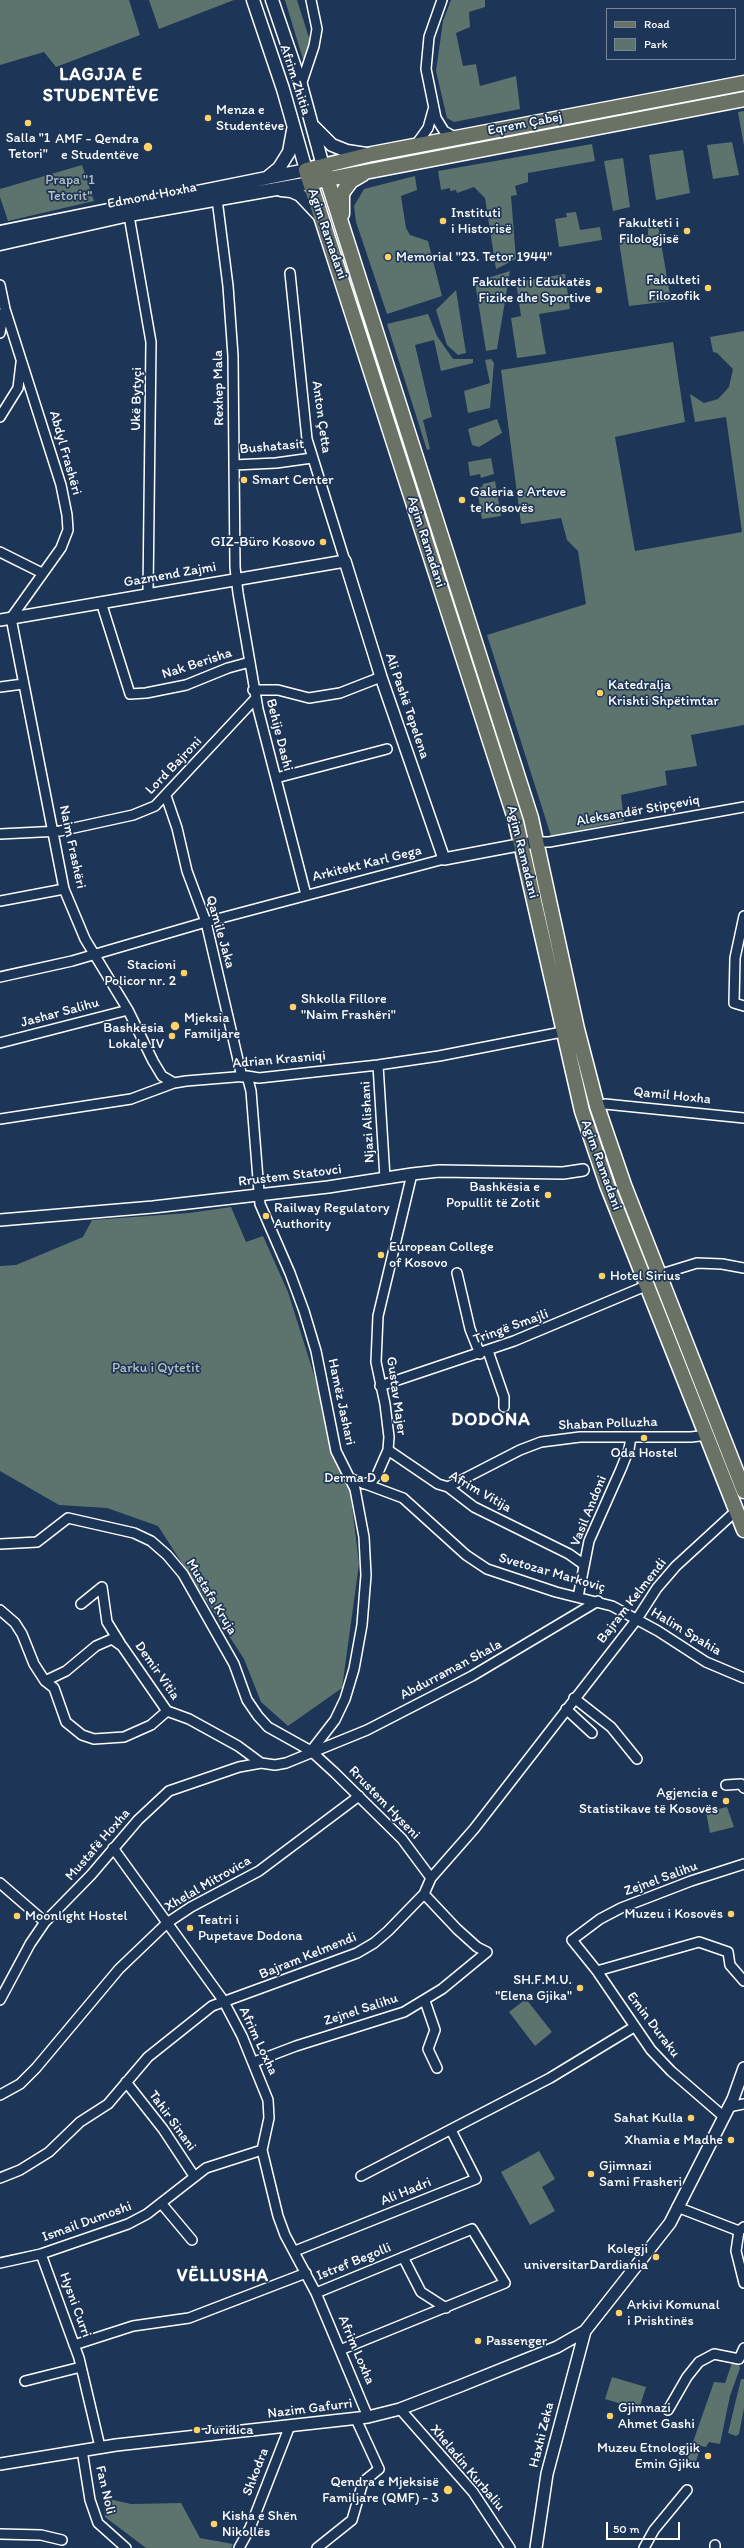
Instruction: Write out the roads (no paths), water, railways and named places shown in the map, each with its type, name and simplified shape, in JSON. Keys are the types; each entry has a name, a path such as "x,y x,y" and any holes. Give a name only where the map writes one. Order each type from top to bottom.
{"main road":[{"name":"Afrim Zhitia","path":"252,0 294,125 308,176"},
{"name":"Afrim Zhitia","path":"272,0 301,85 325,172"},
{"name":"Eqrem Çabej","path":"308,176 325,172 372,154 744,83"},
{"name":"Eqrem Çabej","path":"325,172 374,169 744,99"},
{"path":"310,121 332,145 347,151 372,154"},
{"path":"294,125 289,152 266,184 296,193 311,204 324,222"},
{"path":"343,230 342,194 351,181 374,169"},
{"name":"Agim Ramadani","path":"325,172 441,531 538,842 577,1030 597,1106 658,1275 744,1491"},
{"name":"Agim Ramadani","path":"308,176 324,222 522,844 575,1086 600,1165 708,1435 744,1530"},
{"name":"Edmond Hoxha","path":"0,244 128,211 308,176"},
{"name":"Edmond Hoxha","path":"0,232 128,211 217,199 266,184"}],"street":[{"path":"301,85 314,46 316,18 311,0"},
{"path":"442,0 429,37 426,53 426,70 433,109 439,126 456,138"},
{"path":"414,146 428,128 433,109"},
{"name":"Rexhep Mala","path":"217,199 228,286 233,356 236,579"},
{"name":"Ukë Bytyçi","path":"128,211 151,342 148,593"},
{"name":"Anton Çetta","path":"290,273 299,349 305,426 312,458 345,561"},
{"name":"Abdyl Frashëri","path":"0,285 5,309 61,486 67,516 68,530 61,548 6,619"},
{"path":"0,333 5,309"},
{"path":"0,417 18,388 22,360"},
{"name":"Bushatasit","path":"234,465 276,463 312,458"},
{"path":"0,552 42,574"},
{"name":"Gazmend Zajmi","path":"6,619 148,593 345,561"},
{"name":"Ali Pashë Tepelena","path":"345,561 381,678 444,859"},
{"name":"Behije Dashi","path":"236,579 250,662 253,690 306,895"},
{"name":"Nak Berisha","path":"101,602 130,694 146,693 186,685 223,669 250,662"},
{"name":"Naim Frashëri","path":"6,619 23,684 54,830 64,889 85,939 128,1010 162,1076 174,1083"},
{"path":"253,690 278,690 309,698 340,693 381,678"},
{"path":"0,687 23,684"},
{"name":"Lord Bajroni","path":"0,834 54,830 133,815 155,806 166,796 255,699"},
{"path":"276,778 387,749"},
{"name":"Qamile Jaka","path":"166,796 175,821 187,871 206,922 245,1076 251,1091 258,1195"},
{"name":"Aleksandër Stipçeviq","path":"538,842 549,842 744,807"},
{"name":"Arkitekt Karl Gega","path":"0,977 95,955 206,922 444,859 538,842"},
{"path":"0,901 64,889"},
{"path":"744,916 735,958 734,1003 744,1006"},
{"name":"Jashar Salihu","path":"0,1043 128,1010"},
{"name":"Adrian Krasniqi","path":"0,1119 131,1099 174,1083 245,1076 259,1078 378,1065 439,1056 562,1032"},
{"name":"Njazi Alishani","path":"378,1065 385,1178"},
{"name":"Qamil Hoxha","path":"597,1106 605,1104 744,1118"},
{"name":"Rrustem Statovci","path":"0,1220 153,1207 328,1187 439,1171 563,1174 584,1170"},
{"name":"Gustav Majer","path":"364,1484 372,1481 377,1474 388,1450 389,1437 376,1362 378,1316 412,1174"},
{"name":"Hamëz Jashari","path":"258,1195 266,1222 290,1273 304,1311 316,1351 336,1451 352,1480 360,1507 364,1537 366,1575 362,1625 345,1699 335,1720 311,1752"},
{"path":"658,1275 697,1263 722,1264 744,1268"},
{"path":"457,1273 470,1328 484,1352 504,1406"},
{"name":"Tringë Smajli","path":"380,1386 484,1352 580,1315 648,1285"},
{"name":"Shaban Polluzha","path":"448,1487 520,1450 541,1442 580,1437 691,1437 708,1435"},
{"name":"Vasil Andoni","path":"578,1597 583,1564 589,1541 629,1449 631,1437"},
{"name":"Afrim Vitija","path":"388,1450 438,1484 448,1487 474,1507 569,1554 583,1564"},
{"path":"352,1480 364,1484"},
{"name":"Svetozar Markoviç","path":"364,1484 403,1498 466,1556 487,1569 578,1597 598,1601 637,1619"},
{"name":"Bajram Kelmendi","path":"0,2178 31,2164 49,2152 80,2122 108,2104 148,2057 212,2006 223,2000 275,1985 357,1953 388,1931 424,1894 431,1878 474,1829 574,1698 637,1619 657,1588 676,1566 737,1510"},
{"name":"Mustafa Kruja","path":"0,1544 37,1542 68,1518 134,1533 152,1541 183,1574 230,1657 247,1700 258,1716 268,1727 311,1752"},
{"path":"81,1604 102,1587 107,1622 122,1646"},
{"name":"Abdurraman Shala","path":"311,1752 367,1730 472,1676 598,1601"},
{"path":"0,1610 15,1623 22,1634 30,1656 45,1681 54,1688 66,1722 82,1735 94,1739 124,1737 138,1732 167,1711"},
{"name":"Halim Spahia","path":"637,1619 706,1662 744,1678"},
{"name":"Demir Vitia","path":"45,1681 66,1671 107,1640 112,1639 122,1646 167,1711 189,1719 238,1746 261,1763"},
{"path":"574,1698 611,1727 637,1759"},
{"path":"566,1709 592,1733"},
{"path":"261,1763 275,1765 286,1763 311,1752"},
{"name":"Rrustem Hyseni","path":"311,1752 359,1796 402,1839 431,1878"},
{"name":"Mustafë Hoxha","path":"0,2000 30,1944 45,1922 91,1875 138,1820 169,1791 210,1775 261,1763"},
{"path":"726,1785 741,1784 744,1788"},
{"name":"Xhelal Mitrovica","path":"0,2095 20,2084 36,2068 119,1969 167,1923 196,1904 259,1871 359,1796"},
{"name":"Afrim Loxha","path":"113,1848 223,2000 254,2062 268,2100 269,2118 262,2150 278,2216 316,2293 368,2417"},
{"name":"Zejnel Salihu","path":"572,1940 595,1923 621,1908 691,1881 744,1864"},
{"path":"0,1883 45,1922"},
{"name":"Zejnel Salihu","path":"254,2062 296,2046 381,2021 425,2001 487,1952 477,1947 457,1929 424,1894"},
{"name":"Emin Duraku","path":"572,1940 597,1972 634,2027 671,2071 726,2111"},
{"path":"597,1972 699,1942 728,1952 730,1965 744,1982"},
{"path":"425,2001 435,2030 428,2049 437,2068"},
{"path":"361,2176 550,2078 634,2027"},
{"path":"585,2331 653,2247 670,2223 738,2089 744,2068"},
{"name":"Tahir Sinani","path":"126,2082 163,2129 194,2176"},
{"path":"726,2111 744,2104"},
{"name":"Ali Hadri","path":"295,2251 476,2179 451,2130"},
{"name":"Ismail Dumoshi","path":"0,2262 41,2254 128,2224 161,2203 194,2176 222,2161 262,2150"},
{"path":"161,2203 192,2240"},
{"path":"677,2207 742,2229 736,2251 744,2283"},
{"name":"Istref Begolli","path":"316,2293 472,2228 505,2283 340,2350"},
{"name":"Hysni Curri","path":"41,2254 74,2344 100,2447"},
{"name":"Istref Begolli","path":"403,2257 420,2292 446,2308"},
{"path":"74,2344 133,2326 189,2318 306,2273"},
{"name":"Nazim Gafurri","path":"0,2464 100,2447 289,2428 368,2417 400,2409 557,2347 585,2331"},
{"name":"Haxhi Zeka","path":"536,2548 547,2474 585,2331"},
{"path":"668,2410 687,2377 699,2362 714,2354 739,2359 744,2348"},
{"path":"25,2381 81,2367"},
{"name":"Xheladin Kurbaliu","path":"400,2409 473,2492 510,2548"},
{"path":"318,2548 352,2520 363,2482 379,2469 356,2419"},
{"name":"Shkodra","path":"239,2548 252,2521 289,2428"},
{"name":"Fan Noli","path":"82,2450 90,2500 98,2523 126,2548"},
{"path":"644,2548 654,2530 687,2490"},
{"path":"0,2534 46,2536 62,2540"}],"place":[{"name":"Menza e Studentëve","path":"208,118"},
{"name":"Salla \"1 Tetori\"","path":"28,123"},
{"name":"AMF - Qendra e Studentëve","path":"148,147"},
{"name":"Instituti i Historisë","path":"443,221"},
{"name":"Fakulteti i Filologjisë","path":"687,231"},
{"name":"Memorial \"23. Tetor 1944\"","path":"388,257"},
{"name":"Fakulteti Filozofik","path":"708,288"},
{"name":"Fakulteti i Edukatës Fizike dhe Sportive","path":"599,290"},
{"name":"Smart Center","path":"244,480"},
{"name":"Galeria e Arteve te Kosovës","path":"462,500"},
{"name":"GIZ-Büro Kosovo","path":"323,542"},
{"name":"Katedralja Krishti Shpëtimtar","path":"600,693"},
{"name":"Stacioni Policor nr. 2","path":"184,973"},
{"name":"Shkolla Fillore \"Naim Frashëri\"","path":"293,1007"},
{"name":"Mjeksia Familjare","path":"175,1026"},
{"name":"Bashkësia Lokale IV","path":"172,1036"},
{"name":"Bashkësia e Popullit të Zotit","path":"548,1195"},
{"name":"Railway Regulatory Authority","path":"266,1216"},
{"name":"European College of Kosovo","path":"381,1255"},
{"name":"Hotel Sirius","path":"602,1276"},
{"name":"Oda Hostel","path":"644,1438"},
{"name":"Derma D","path":"385,1478"},
{"name":"Agjencia e Statistikave të Kosovës","path":"726,1801"},
{"name":"Muzeu i Kosovës","path":"731,1914"},
{"name":"Moonlıght Hostel","path":"17,1916"},
{"name":"Teatri i Pupetave Dodona","path":"190,1928"},
{"name":"SH.F.M.U. \"Elena Gjika\"","path":"580,1988"},
{"name":"Sahat Kulla","path":"691,2118"},
{"name":"Xhamia e Madhe","path":"731,2140"},
{"name":"Gjimnazi Sami Frasheri","path":"591,2174"},
{"name":"Kolegji universitarDardiania","path":"656,2257"},
{"name":"Arkivi Komunal i Prishtinës","path":"619,2313"},
{"name":"Passenger","path":"478,2341"},
{"name":"Gjimnazi Ahmet Gashi","path":"610,2416"},
{"name":"Juridica","path":"197,2430"},
{"name":"Muzeu Etnologjik Emin Gjiku","path":"708,2456"},
{"name":"Qendra e Mjeksisë Familjare (QMF) - 3","path":"448,2490"},
{"name":"Kisha e Shën Nikollës","path":"214,2524"}],"district":[{"name":"LAGJJA E STUDENTËVE","path":"101,85"},
{"name":"DODONA","path":"491,1420"},
{"name":"VËLLUSHA","path":"223,2276"}],"park label":[{"name":"Prapa \"1 Tetorit\"","path":"70,188"},
{"name":"Parku i Qytetit","path":"156,1368"}]}
